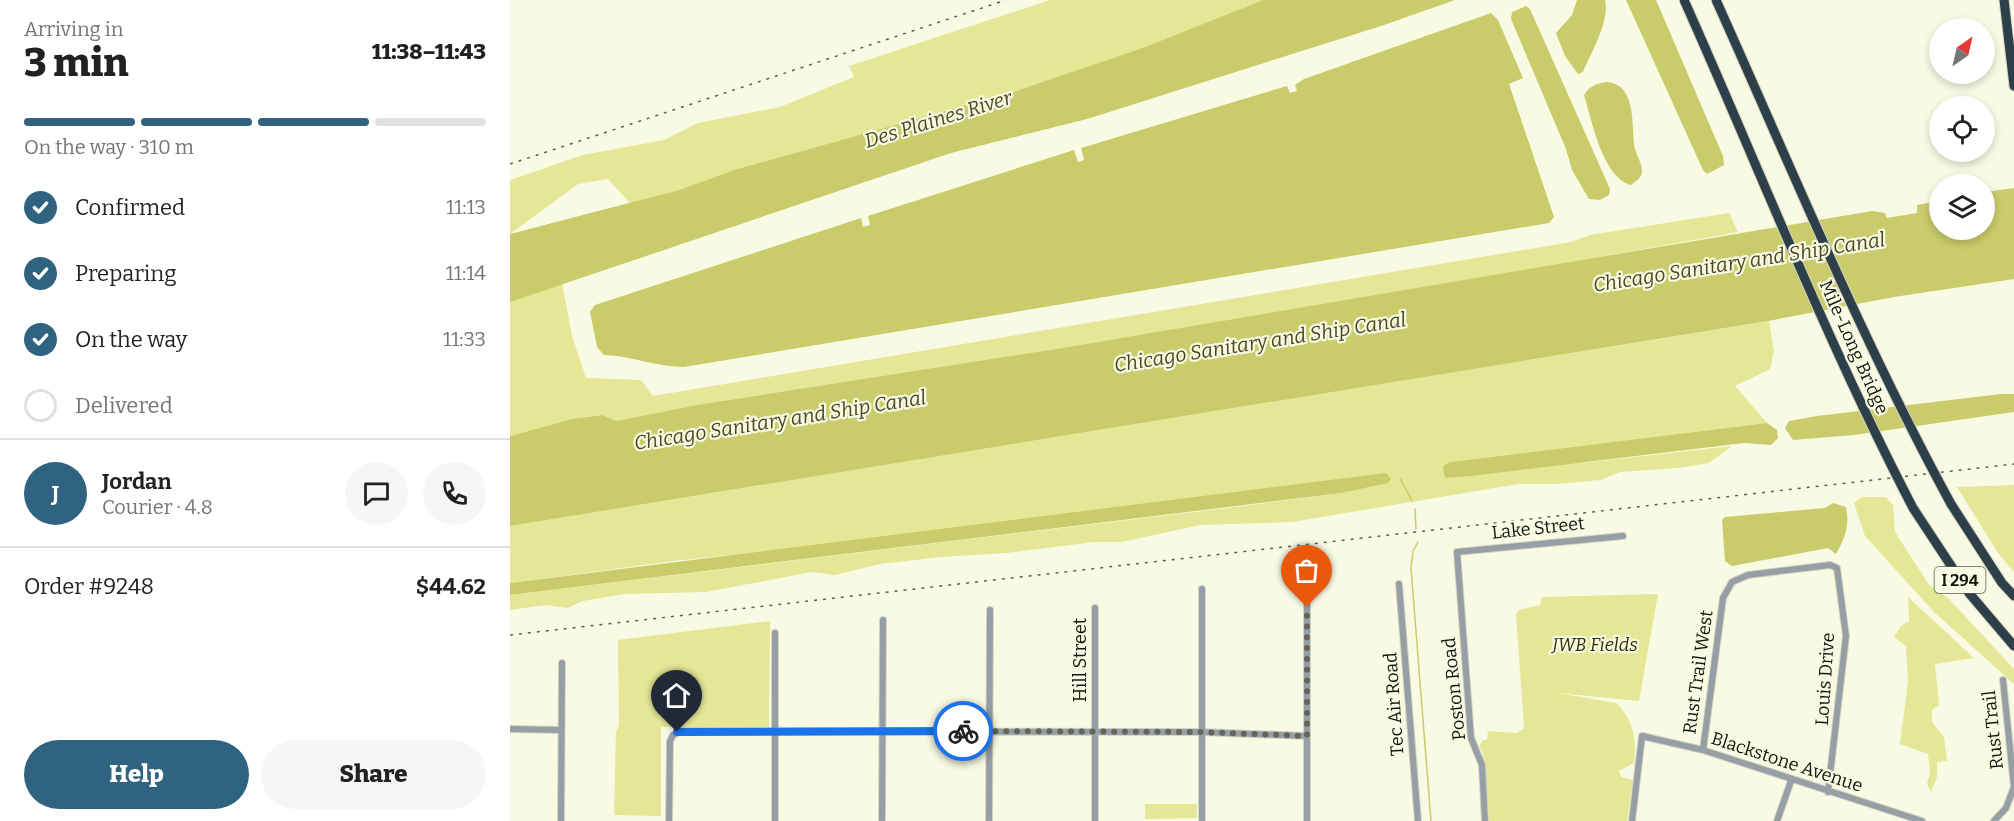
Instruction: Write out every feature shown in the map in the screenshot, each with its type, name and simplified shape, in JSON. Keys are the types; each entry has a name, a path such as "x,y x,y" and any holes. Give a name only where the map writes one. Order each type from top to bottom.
{"highway":[{"name":"Mile-Long Bridge","path":"1683,0 1826,330 1913,508 1969,593 2014,646"},
{"name":"Mile-Long Bridge","path":"1716,0 1917,442 1951,504 2002,583 2014,596"},
{"path":"2004,0 2014,86"}],"street":[{"name":"Lake Street","path":"1457,552 1623,537"},
{"name":"Poston Road","path":"1457,552 1471,738 1482,765 1485,821"},
{"name":"Louis Drive","path":"1723,598 1732,582 1748,575 1830,565 1837,568 1845,636 1828,792"},
{"name":"Tec Air Road","path":"1399,584 1418,821"},
{"path":"1307,586 1307,821"},
{"path":"1202,589 1200,732 1202,821"},
{"name":"Rust Trail West","path":"1703,750 1723,598"},
{"name":"Hill Street","path":"1095,608 1095,821"},
{"path":"988,821 990,610"},
{"path":"882,821 883,620"},
{"path":"775,633 775,821"},
{"path":"561,821 562,663"},
{"name":"Rust Trail","path":"1994,821 2006,808 2011,798 2013,777 2003,680"},
{"path":"510,729 561,730"},
{"path":"669,821 670,741 681,731 1200,732 1307,736"},
{"name":"Blackstone Avenue","path":"1632,821 1642,736 1703,750 1791,781 1922,821"},
{"path":"1777,821 1791,781"}],"green space":[{"path":"1050,0 1263,0 1145,47 1016,91 734,170 679,190 630,203 608,179 578,184 510,234 510,180 583,155 664,140 698,123 780,107 854,77 849,66"},
{"path":"1729,213 1738,232 1068,347 697,405 616,421 601,415 572,419 510,436 510,302 562,283 572,336 586,378 641,380 653,396 1571,242 1590,235"},
{"path":"1769,321 1774,351 1770,369 1735,386 1767,423 1450,462 1443,466 1582,463 1732,446 1709,463 1678,468 1620,472 1600,480 1556,484 1518,484 1292,522 1200,525 1122,542 1094,542 1006,553 941,557 880,564 835,575 812,572 706,592 625,594 583,601 567,608 546,605 510,610 510,595 1227,508 1342,493 1388,483 674,561 510,583 510,526"},
{"path":"2014,485 2014,572 1998,553 1957,487"},
{"path":"1862,497 1886,497 1893,505 1895,532 1929,585 1948,598 2014,669 2014,684 1934,612 1865,536 1854,503"},
{"name":"JWB Fields","path":"1658,594 1639,701 1558,693 1616,703 1630,723 1635,746 1634,763 1619,771 1621,777 1633,780 1627,821 1489,821 1483,753 1479,746 1483,740 1487,740 1488,731 1517,733 1524,728 1516,614 1519,610 1540,605 1542,597"},
{"path":"1908,597 1974,658 1935,664 1939,705 1932,710 1932,722 1944,737 1947,761 1937,762 1937,777 1931,792 1927,784 1930,772 1928,754 1900,744 1908,681 1906,646 1894,637 1901,626 1909,621"},
{"path":"770,621 769,727 661,727 661,816 614,815 616,732 619,725 618,640"},
{"path":"1145,804 1197,804 1197,818 1145,819"}],"water":[{"name":"Des Plaines River","path":"1263,0 1455,0 1381,26 1087,119 951,153 510,302 510,234 679,190 734,170 1016,91 1145,47"},
{"path":"1577,0 1605,0 1606,9 1599,37 1583,72 1578,74 1565,56 1556,33 1572,15"},
{"path":"1626,0 1656,0 1723,156 1724,165 1707,174 1703,170"},
{"path":"1526,6 1530,9 1610,189 1609,195 1600,200 1589,199 1572,170 1566,149 1511,19 1512,12"},
{"path":"1491,13 1498,20 1523,78 1509,84 1554,217 1549,223 684,367 604,355 597,347 590,312 595,305 861,218 863,227 870,225 868,216 1074,150 1078,162 1084,160 1081,148 1287,86 1290,93 1297,91 1295,85 1304,79"},
{"path":"1606,82 1623,90 1631,108 1635,149 1642,173 1631,185 1621,180 1613,172 1606,160 1584,95 1593,86"},
{"name":"Chicago Sanitary and Ship Canal","path":"2014,188 2014,279 510,526 510,436 572,419 602,415 616,421 697,405 1068,347 1872,211 1885,213 1887,218 1917,213 1917,205 1929,203 1929,240 1995,240 1995,191"},
{"path":"2014,394 2014,412 1854,435 1793,440 1785,428 1789,421 1817,416"},
{"path":"1767,423 1777,430 1778,438 1771,445 1744,443 1445,478 1443,466 1450,462"},
{"path":"1386,473 1391,479 1388,483 1342,493 510,595 510,583"},
{"path":"1833,503 1846,507 1847,514 1846,531 1836,554 1828,548 1732,566 1725,561 1722,520 1725,517 1825,508"}],"waterway":[{"path":"1400,478 1412,501"},
{"path":"1415,509 1416,529"},
{"path":"1418,542 1413,551 1411,568 1431,821"}],"railway":[{"path":"510,164 1006,0"},
{"path":"510,635 2014,464"}],"way so far":[{"path":"963,731 1200,732 1307,736 1307,607"}],"route":[{"path":"677,732 963,731"}]}
